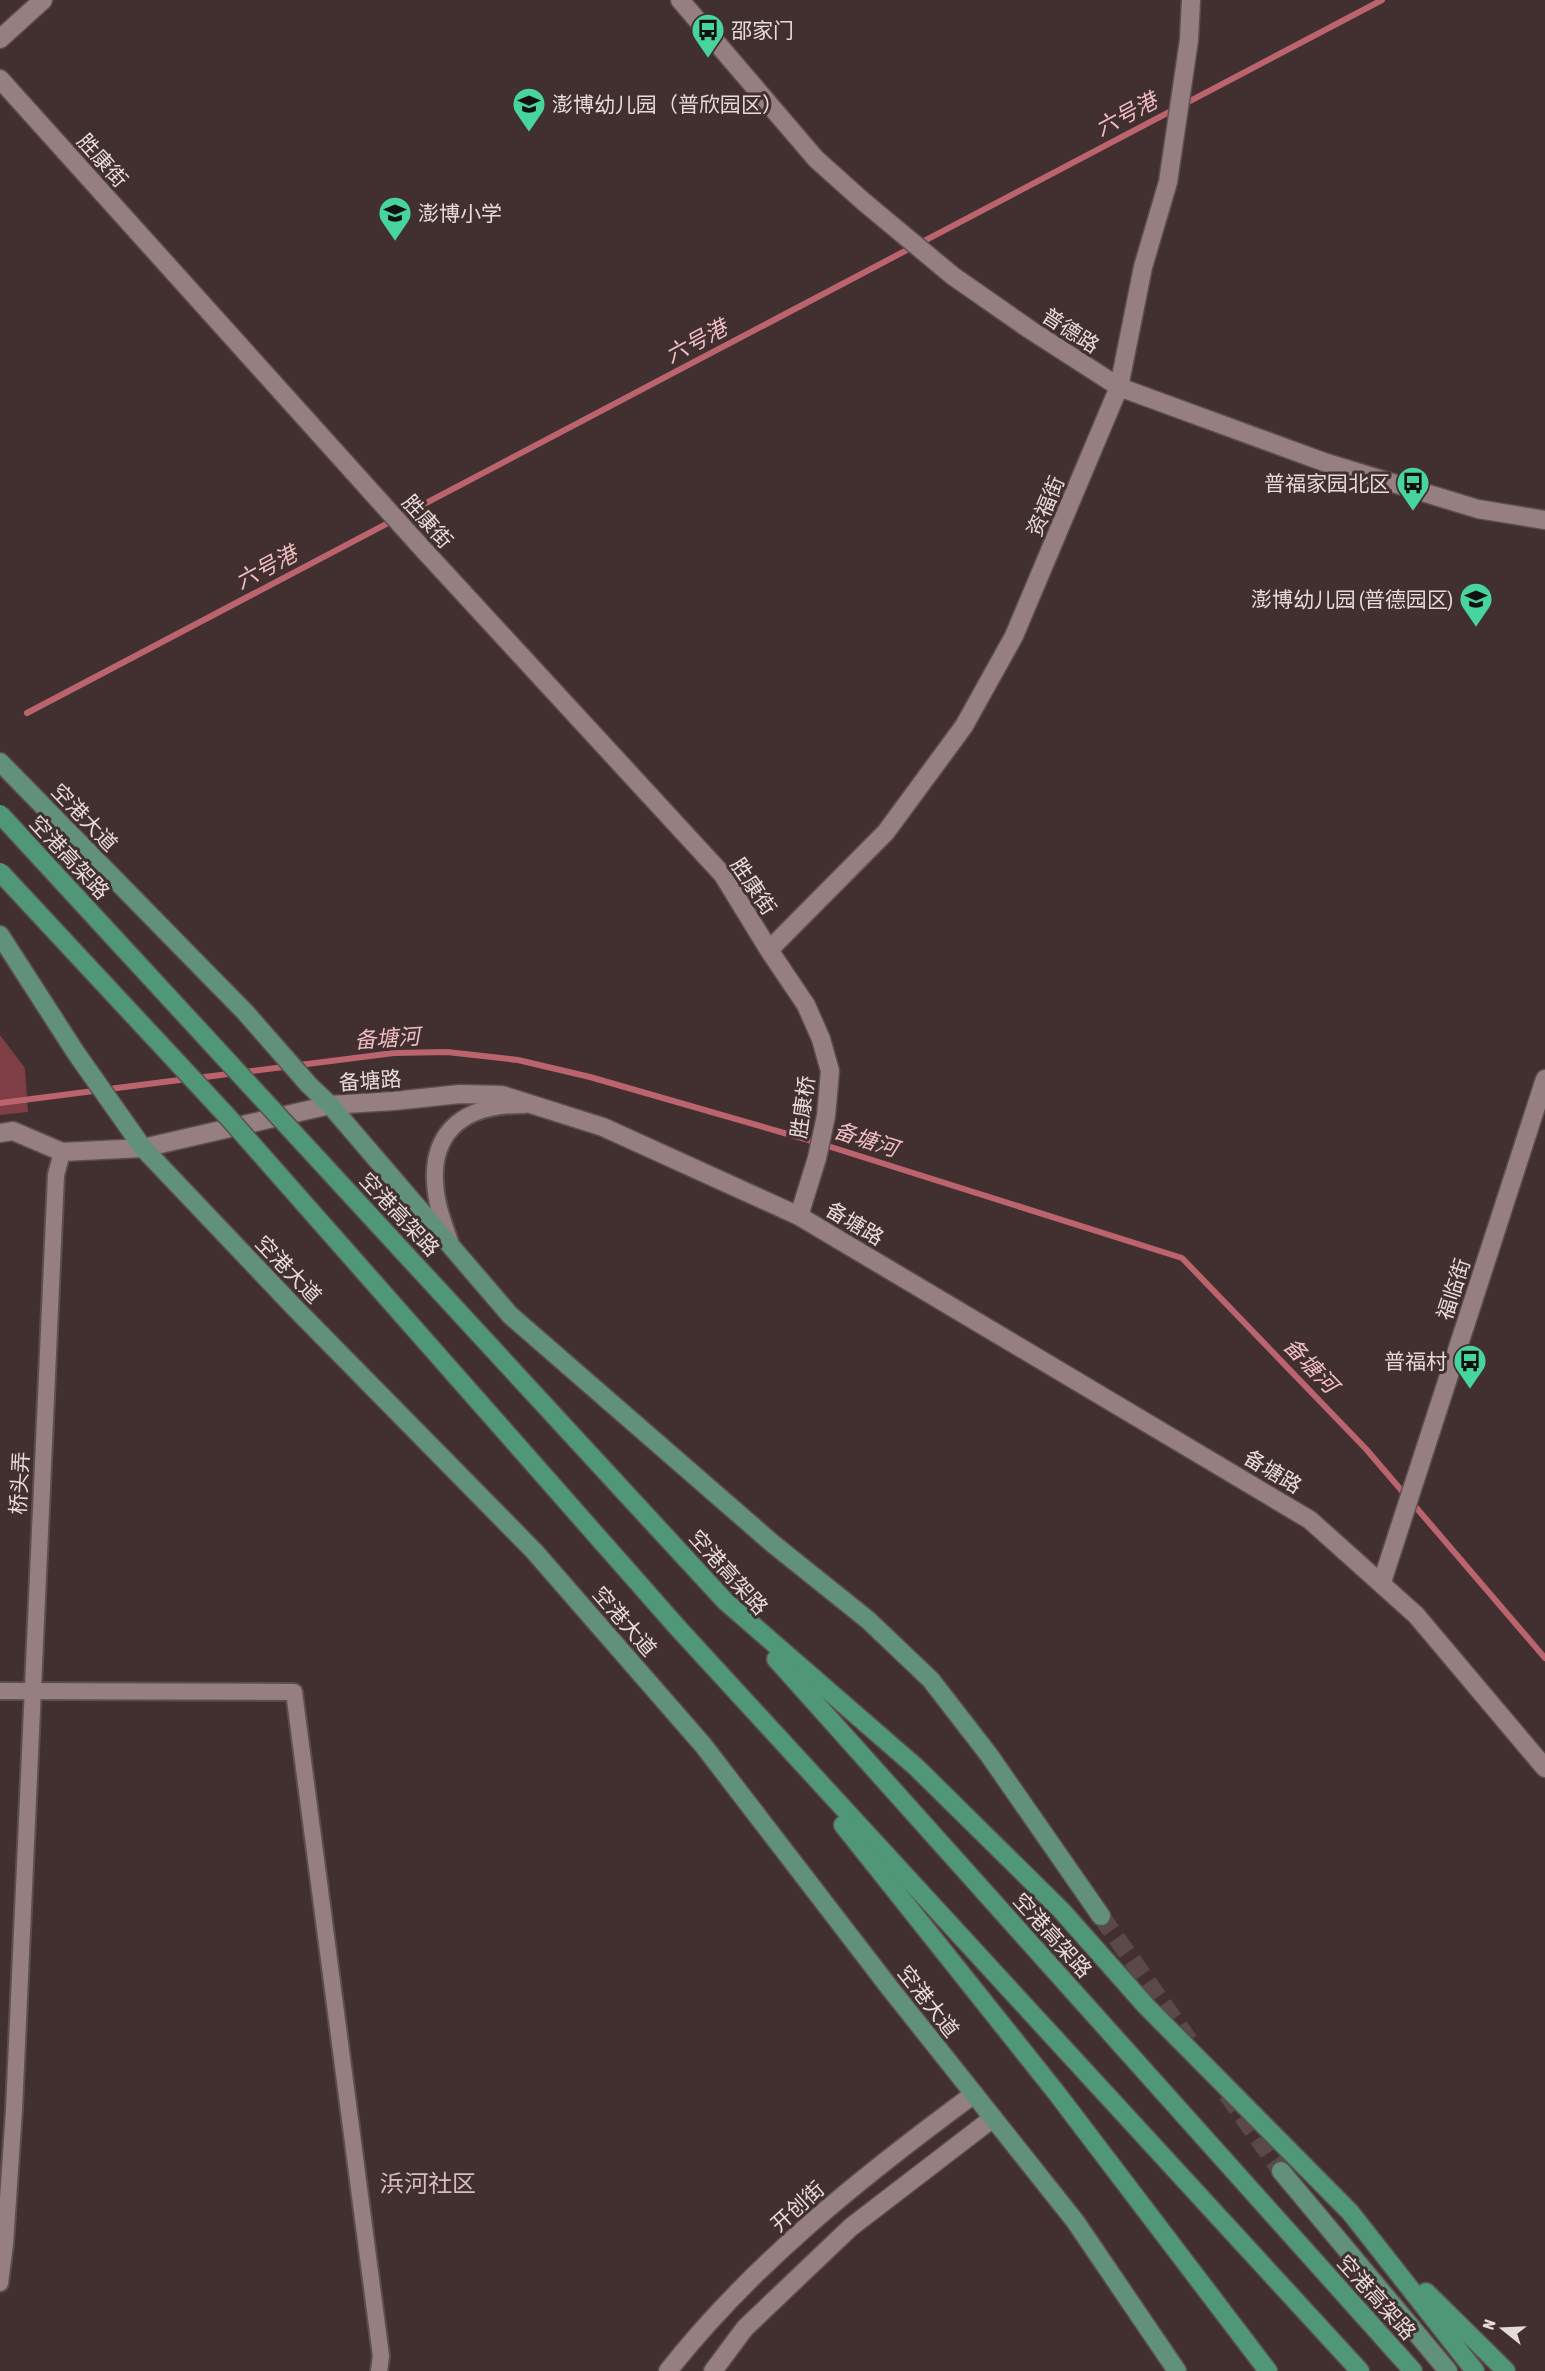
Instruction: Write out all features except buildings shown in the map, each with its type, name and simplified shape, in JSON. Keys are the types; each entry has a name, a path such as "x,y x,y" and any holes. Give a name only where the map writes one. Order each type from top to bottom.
{"highway":[{"name":"空港高架路","path":"0,814 725,1601 1413,2371"},
{"path":"0,872 228,1117 678,1628 1360,2371"},
{"path":"725,1601 916,1767 979,1828 1062,1911 1146,2006 1350,2212 1449,2317 1506,2371"},
{"path":"678,1628 876,1865 1077,2119 1268,2371"},
{"path":"1350,2212 1475,2371"}],"main road":[{"name":"空港大道","path":"0,762 245,1012 330,1105 510,1315 772,1543 868,1620 931,1680 990,1755 1101,1916"},
{"name":"空港大道","path":"0,935 76,1053 143,1148 295,1308 534,1551 703,1745 889,1987 1075,2221 1177,2371"},
{"path":"1281,2171 1448,2371"}],"street":[{"path":"0,39 43,0"},
{"name":"普德路","path":"680,0 816,159 864,202 953,276 1029,329 1119,387 1335,465 1478,509 1545,520"},
{"name":"资福街","path":"769,950 886,832 964,726 1014,636 1119,387 1143,267 1168,182 1189,40 1191,0"},
{"name":"胜康街","path":"0,80 421,548 723,875 806,1005"},
{"name":"胜康桥","path":"799,1215 817,1158 826,1116 830,1071 821,1039 806,1005"},
{"name":"福临街","path":"1382,1582 1545,1079"},
{"name":"备塘路","path":"0,1133 13,1131 62,1152 143,1148 330,1105 460,1094 502,1095 603,1126 799,1215 1310,1520 1382,1582 1416,1615 1545,1768"},
{"path":"451,1246 438,1204 435,1179 437,1154 447,1132 471,1112 506,1104 538,1105"},
{"name":"桥头弄","path":"0,2283 5,2244 14,2110 56,1175 62,1152"},
{"path":"0,1691 294,1692 381,2356 379,2371"},
{"name":"开创街","path":"668,2371 691,2342 752,2278 829,2208 974,2094"},
{"path":"713,2371 745,2328 851,2227 993,2118"}],"shaded area":[{"path":"0,1035 25,1068 28,1112 0,1115"}],"waterway":[{"name":"六号港","path":"27,713 1382,0"},
{"name":"备塘河","path":"197,1078 394,1053 447,1052 518,1060 590,1077 812,1141 1182,1258 1366,1449 1545,1658"},
{"name":"备塘河","path":"0,1103 187,1079"}],"tunnel":[{"path":"1101,1916 1192,2045"},
{"path":"1227,2094 1281,2171"}],"place":[{"name":"邵家门","path":"708,59"},
{"name":"澎博幼儿园（普欣园区）","path":"529,133"},
{"name":"澎博小学","path":"395,242"},
{"name":"普福家园北区","path":"1413,512"},
{"name":"澎博幼儿园 (普德园区)","path":"1476,628"},
{"name":"普福村","path":"1470,1390"}],"district":[{"name":"浜河社区","path":"428,2183"}]}
